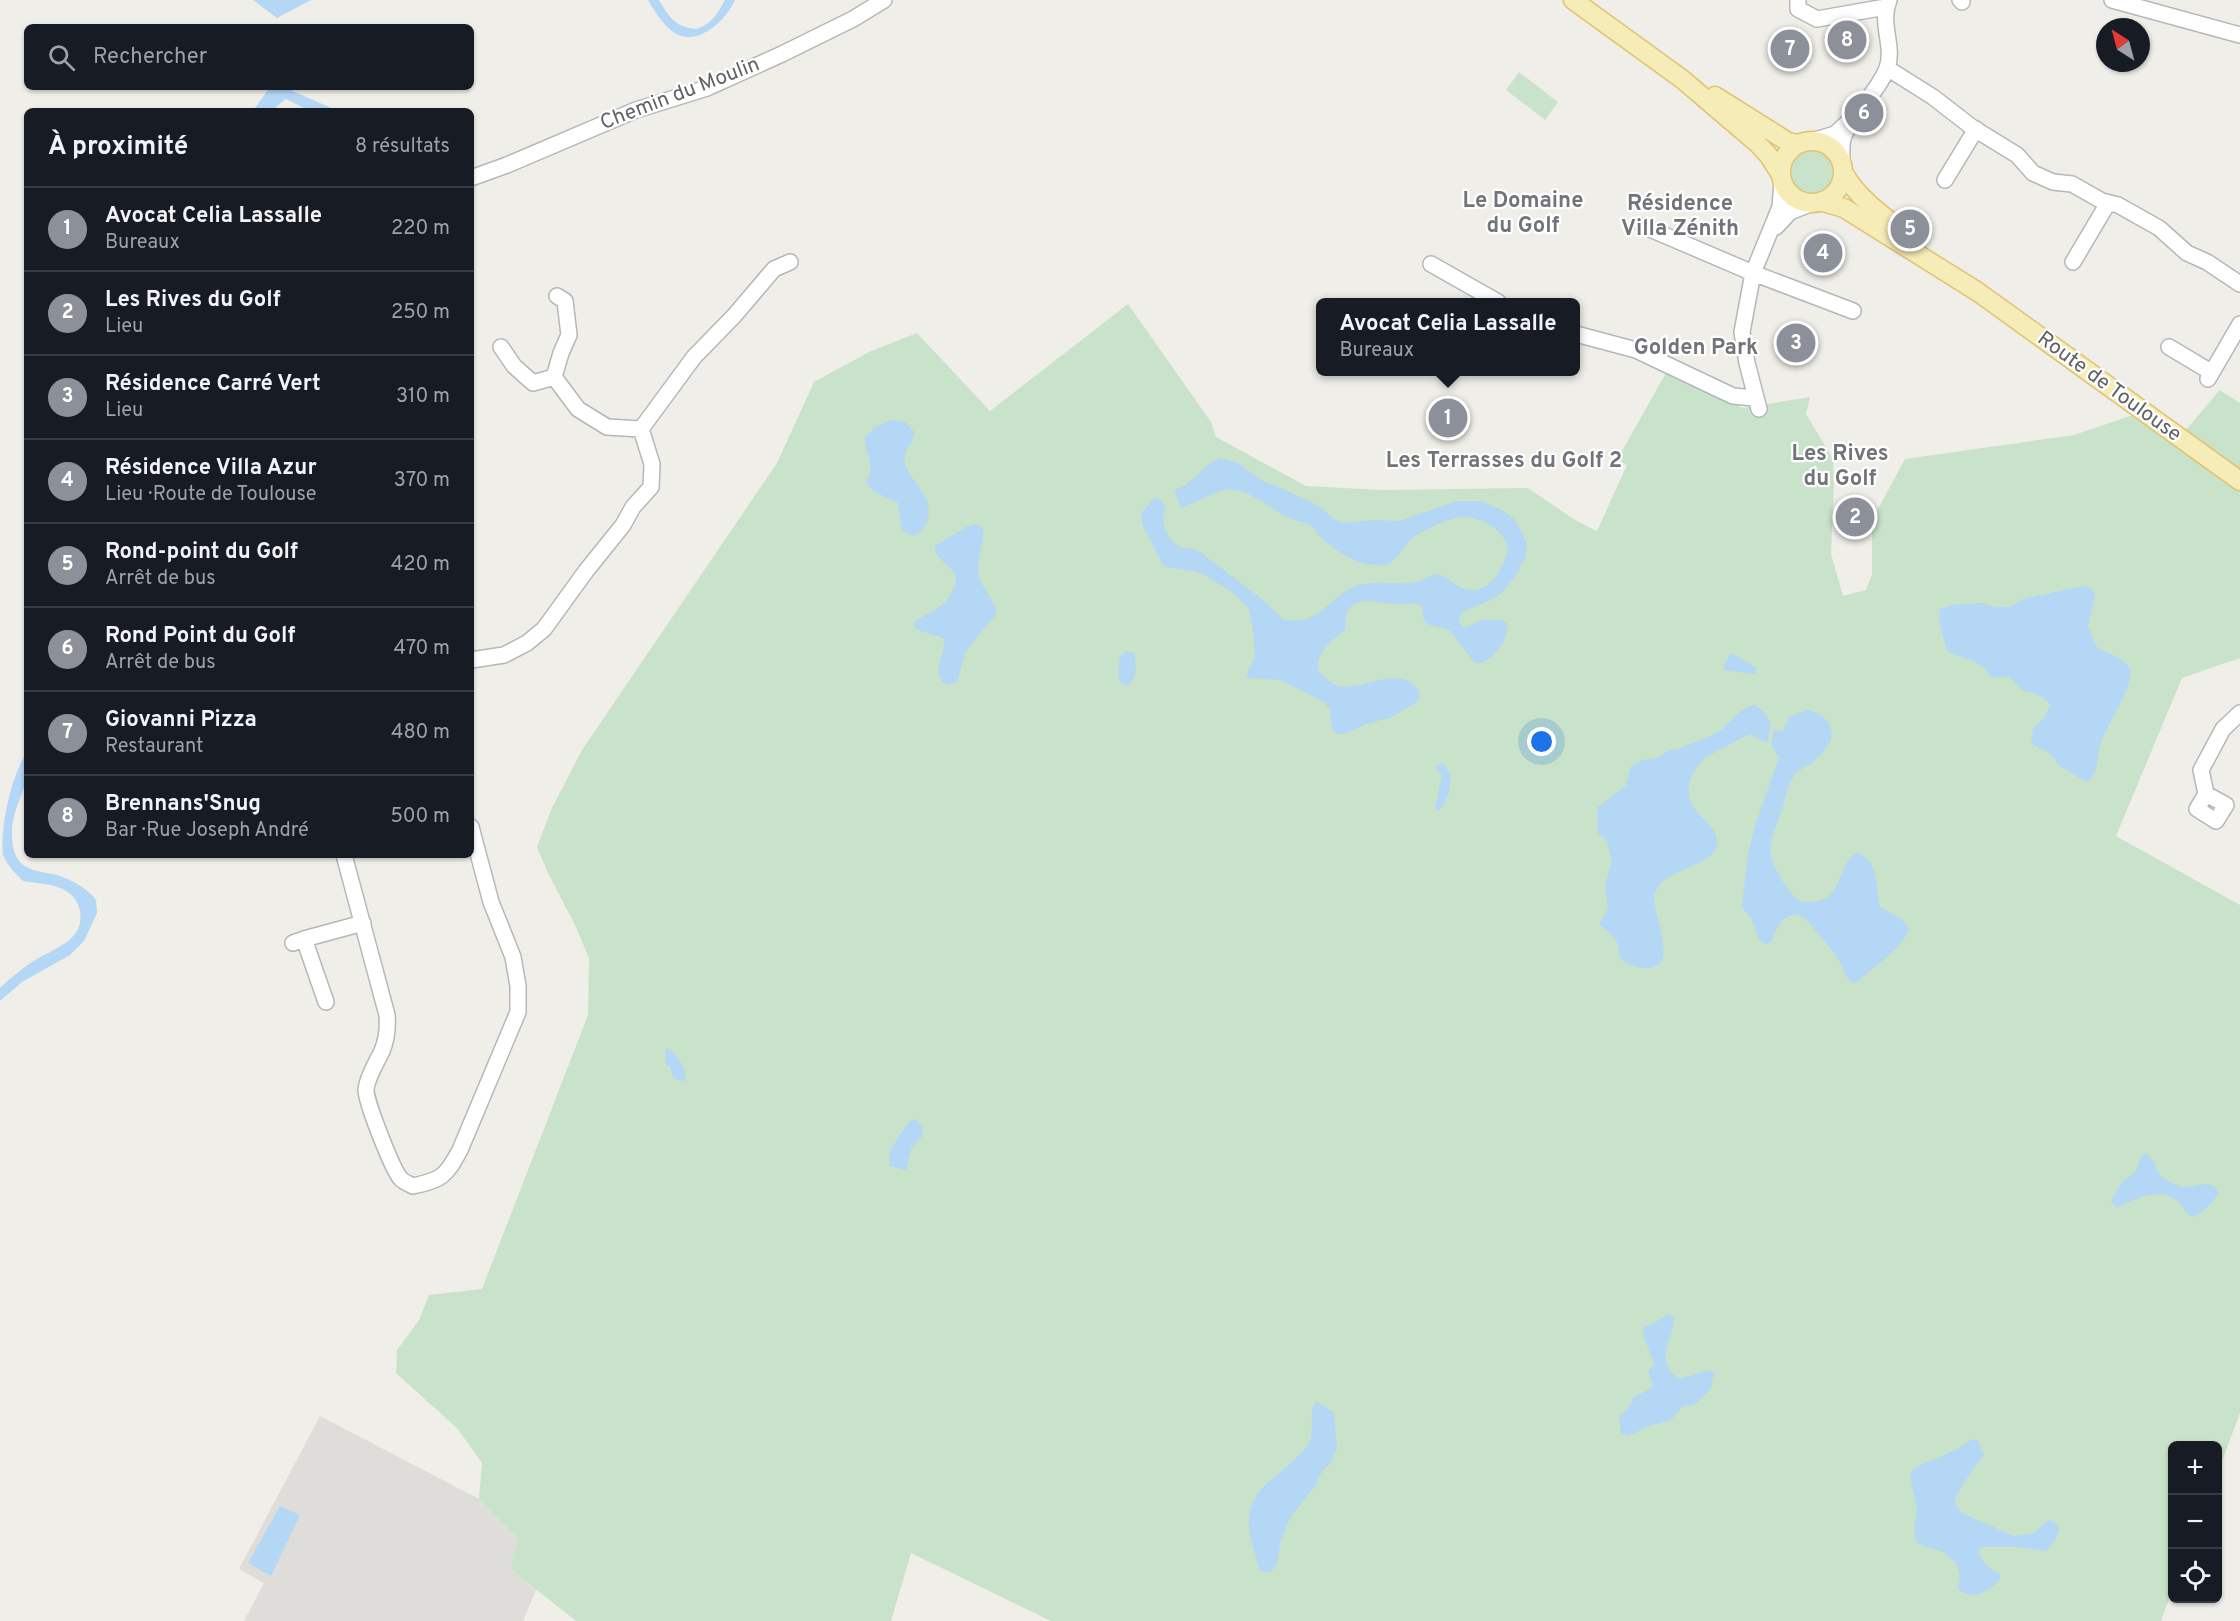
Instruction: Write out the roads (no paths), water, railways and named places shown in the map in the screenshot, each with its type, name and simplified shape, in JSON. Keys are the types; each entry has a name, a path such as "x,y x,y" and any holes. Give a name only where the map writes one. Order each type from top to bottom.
{"main road":[{"path":"1573,0 1682,79 1757,143 1769,156 1790,194 1802,202 1816,203 1835,193 1840,187 1842,167 1838,155 1827,145 1788,142 1716,97 1682,79"},
{"path":"1781,178 1783,160 1792,148 1806,142"},
{"name":"Route de Toulouse","path":"1842,167 1854,189 1865,201 1978,292 2240,481"},
{"name":"Route de Toulouse","path":"1816,203 1844,208 1978,292"}],"street":[{"name":"Chemin du Moulin","path":"474,177 636,110 707,88 853,20 884,0"},
{"path":"1798,0 1798,9 1817,19 1880,8 1887,4"},
{"path":"2112,0 2142,4 2240,35"},
{"path":"1842,167 1843,140 1854,117 1887,68 1889,53 1884,17 1887,4"},
{"path":"1887,68 2017,155 2033,173 2053,182 2072,184 2108,203 2118,205 2159,228 2187,253 2201,258 2240,284"},
{"path":"1806,142 1835,134 1854,117"},
{"path":"1945,180 1976,129"},
{"path":"1580,334 1636,350 1733,396 1757,404 1742,332 1753,273 1780,207 1781,178"},
{"path":"1770,233 1790,212 1816,203"},
{"path":"2073,262 2108,203"},
{"path":"1643,226 1753,273 1853,310"},
{"path":"641,429 694,357 734,316 774,269 790,262"},
{"path":"1431,264 1489,298"},
{"path":"554,377 569,335 565,302 557,296"},
{"path":"2169,347 2209,376 2240,324"},
{"path":"501,347 514,366 533,383 554,377"},
{"path":"554,377 578,409 607,427 641,429"},
{"path":"474,660 504,655 527,643 544,628 623,525 633,507 651,486 652,464 641,429"},
{"path":"2206,794 2201,770 2223,729 2240,713"},
{"path":"345,858 388,1025 381,1052 371,1070 366,1091 394,1170 402,1180 413,1186 436,1182 450,1168 460,1150 518,1012 518,986 513,957 492,902 474,838"},
{"path":"326,1002 298,941 363,923"}],"water":[{"path":"253,0 311,0 277,18"},
{"path":"648,0 659,0 673,20 683,26 696,29 702,27 717,14 725,0 735,0 713,28 705,33 687,37 674,33 665,25"},
{"path":"290,90 331,108 304,108 286,99 275,108 255,108 267,91"},
{"path":"893,420 905,422 915,433 904,460 928,506 929,515 925,526 912,536 902,530 898,503 873,491 866,481 870,465 865,438 875,427"},
{"path":"1220,458 1238,463 1263,481 1319,506 1334,519 1344,523 1376,520 1399,521 1457,501 1480,501 1502,510 1513,518 1521,530 1527,545 1525,558 1504,591 1493,599 1465,611 1460,616 1459,622 1463,627 1481,620 1502,620 1507,624 1507,630 1498,650 1487,660 1475,663 1449,630 1427,624 1424,621 1422,606 1418,604 1367,601 1354,604 1346,616 1345,630 1330,642 1319,658 1318,670 1329,681 1345,687 1391,678 1412,683 1420,692 1418,701 1392,717 1366,724 1345,734 1337,734 1332,729 1330,710 1324,702 1281,680 1246,676 1255,656 1249,609 1232,592 1203,574 1163,565 1143,526 1141,513 1155,498 1160,499 1164,506 1164,524 1175,544 1199,551 1262,599 1284,620 1297,621 1316,615 1346,591 1364,584 1409,583 1438,574 1458,586 1468,590 1477,590 1485,587 1497,575 1508,550 1503,537 1492,526 1471,518 1459,517 1440,523 1417,535 1389,564 1367,564 1336,550 1311,526 1289,518 1260,500 1236,490 1227,489 1181,508 1174,490 1189,483 1208,465"},
{"path":"976,524 983,528 978,563 980,580 994,604 996,614 966,651 957,682 948,685 942,681 939,671 944,646 943,638 915,629 914,622 944,603 956,582 955,575 939,557 935,546 966,527"},
{"path":"2083,586 2090,587 2095,595 2088,627 2097,647 2124,661 2130,670 2125,693 2101,742 2095,771 2088,782 2061,767 2050,754 2035,746 2031,741 2033,728 2044,718 2050,706 2046,700 2035,693 2023,691 2009,676 1991,677 1976,662 1947,651 1939,620 1940,609 1954,605 1983,603 1995,607 2010,607 2023,599"},
{"path":"1126,651 1134,653 1136,662 1135,675 1128,686 1121,683 1118,676 1120,656"},
{"path":"1731,653 1757,668 1754,674 1722,670"},
{"path":"1756,705 1771,723 1767,743 1749,734 1706,757 1691,777 1689,791 1693,806 1713,830 1717,843 1710,856 1666,879 1656,891 1654,904 1664,949 1663,958 1658,965 1649,968 1625,962 1621,959 1615,938 1599,924 1608,908 1605,885 1612,861 1607,841 1598,833 1597,808 1626,785 1631,766 1643,760 1658,758 1669,750 1678,749 1714,734 1745,708"},
{"path":"1807,710 1817,713 1826,720 1832,736 1819,756 1797,772 1790,784 1771,841 1771,856 1774,864 1794,896 1798,900 1811,902 1824,899 1834,891 1847,863 1857,853 1864,857 1873,868 1879,906 1901,919 1909,928 1901,943 1887,957 1853,983 1847,977 1832,950 1804,918 1791,915 1786,918 1779,924 1770,943 1765,944 1759,940 1752,920 1742,907 1748,854 1755,826 1779,757 1771,745 1774,730 1783,731 1789,717"},
{"path":"24,757 24,787 12,826 13,845 18,860 36,871 59,876 82,887 96,900 97,913 84,941 70,955 22,982 0,1001 0,988 27,965 74,936 80,921 80,911 72,895 58,887 23,881 9,866 3,855 5,816"},
{"path":"1442,763 1447,767 1449,773 1450,787 1446,801 1438,811 1435,808 1442,776 1435,767"},
{"path":"668,1048 681,1063 685,1071 685,1081 673,1079 670,1067 666,1065 665,1050"},
{"path":"916,1119 922,1127 923,1135 912,1147 906,1170 890,1166 889,1152 907,1124"},
{"path":"2145,1153 2151,1157 2161,1176 2169,1181 2183,1187 2210,1185 2216,1187 2218,1194 2207,1207 2193,1217 2173,1198 2157,1194 2148,1195 2116,1208 2111,1201 2122,1182 2136,1171 2141,1156"},
{"path":"1668,1314 1673,1316 1674,1323 1666,1355 1671,1372 1680,1379 1710,1370 1714,1374 1711,1387 1694,1405 1683,1406 1670,1421 1648,1426 1629,1436 1621,1433 1619,1416 1628,1409 1634,1397 1653,1385 1648,1372 1654,1364 1642,1332 1646,1326 1650,1326"},
{"path":"1316,1401 1334,1413 1337,1449 1315,1486 1290,1518 1280,1544 1277,1564 1271,1572 1260,1571 1250,1532 1250,1510 1262,1489 1307,1446 1311,1435 1313,1406"},
{"path":"1977,1439 1984,1455 1956,1497 1957,1507 1961,1512 2014,1536 2034,1533 2048,1520 2054,1522 2059,1529 2056,1539 2046,1551 2019,1547 1981,1547 1979,1553 1983,1560 2000,1574 2001,1578 1987,1591 1970,1595 1958,1589 1960,1577 1957,1564 1943,1552 1920,1545 1915,1540 1917,1510 1910,1476 1913,1469"},
{"path":"280,1506 300,1515 271,1576 248,1563"}],"place":[{"name":"Brennans'Snug","path":"1847,40"},
{"name":"Giovanni Pizza","path":"1790,49"},
{"name":"Rond Point du Golf","path":"1864,113"},
{"name":"Rond-point du Golf","path":"1910,229"},
{"name":"Résidence Villa Azur","path":"1823,253"},
{"name":"Résidence Carré Vert","path":"1796,343"},
{"name":"Avocat Celia Lassalle","path":"1448,418"},
{"name":"Les Rives du Golf","path":"1855,517"}],"district":[{"name":"Le Domaine du Golf","path":"1523,214"},
{"name":"Résidence Villa Zénith","path":"1680,216"},
{"name":"Golden Park","path":"1696,348"},
{"name":"Les Terrasses du Golf 2","path":"1504,461"},
{"name":"Les Rives du Golf","path":"1840,467"}]}
